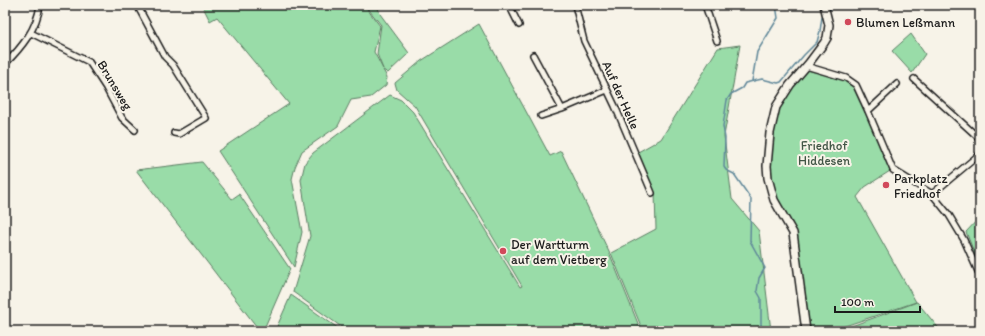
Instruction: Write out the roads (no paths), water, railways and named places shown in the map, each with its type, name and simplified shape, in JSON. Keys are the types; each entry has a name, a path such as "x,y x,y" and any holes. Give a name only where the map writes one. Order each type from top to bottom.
{"main road":[{"path":"806,331 793,233 774,200 766,166 770,133 776,106 790,85 827,38 829,25 825,7"}],"street":[{"path":"5,64 19,50 30,33 40,5"},
{"path":"137,5 165,57 173,65 206,118 179,134 174,133"},
{"path":"509,5 519,25"},
{"name":"Auf der Helle","path":"575,5 584,41 618,113 652,193"},
{"path":"705,5 717,41"},
{"name":"Brunsweg","path":"30,33 89,62 106,88 122,118 135,130"},
{"path":"533,55 562,109"},
{"path":"806,66 846,78 856,85 893,170 932,194 949,215 964,240 980,276"},
{"path":"914,79 980,139"},
{"path":"868,111 897,84"},
{"path":"541,116 607,90"},
{"path":"932,194 980,154"}],"waterway":[{"path":"752,81 757,52 778,18 776,5"},
{"path":"828,11 833,7 833,5"},
{"path":"761,331 761,298 757,291 759,278 765,268 750,241 751,199 734,174 726,170 724,167 725,138 723,126 727,100 731,94 742,88 745,83 762,79 778,83 781,82 817,42 822,17 824,15"}],"place":[{"name":"Blumen Leßmann","path":"848,22"},
{"name":"Parkplatz Friedhof","path":"886,185"},
{"name":"Der Wartturm auf dem Vietberg","path":"503,251"}],"park label":[{"name":"Friedhof Hiddesen","path":"824,152"}]}
